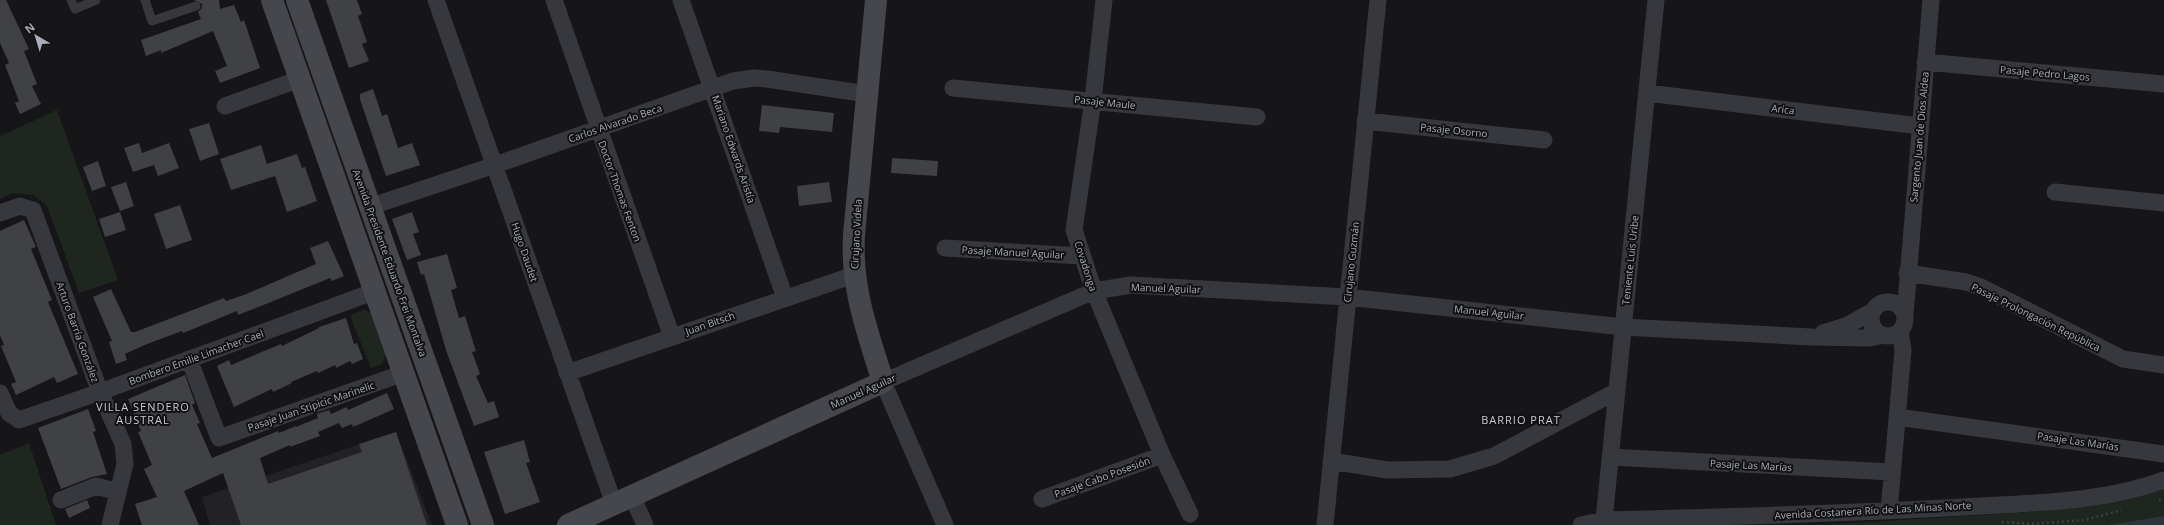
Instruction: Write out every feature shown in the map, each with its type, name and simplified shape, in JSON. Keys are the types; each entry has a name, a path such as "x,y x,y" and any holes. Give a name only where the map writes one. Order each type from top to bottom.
{"main road":[{"path":"272,0 373,292 404,373 457,525"},
{"name":"Avenida Presidente Eduardo Frei Montalva","path":"297,0 483,525"},
{"name":"Cirujano Videla","path":"876,0 854,235 854,276 858,298 883,382"},
{"name":"Manuel Aguilar","path":"568,525 883,382"}],"street":[{"name":"Hugo Daudet","path":"436,0 567,373 623,500 645,525"},
{"name":"Doctor Thomas Fenton","path":"554,0 672,337"},
{"name":"Mariano Edwards Aristía","path":"681,0 713,88 785,298"},
{"name":"Covadonga","path":"1104,0 1093,100 1074,230 1094,291 1162,455 1190,514"},
{"name":"Cirujano Guzmán","path":"1325,525 1378,0"},
{"name":"Teniente Luis Uribe","path":"1604,520 1656,0"},
{"name":"Sargento Juan de Dios Aldea","path":"1905,315 1907,273 1931,0"},
{"name":"Pasaje Pedro Lagos","path":"1925,62 2164,84"},
{"name":"Carlos Alvarado Beca","path":"370,207 495,165 733,81 754,78 867,94"},
{"path":"225,106 300,79"},
{"name":"Pasaje Maule","path":"952,88 1093,100 1256,117"},
{"name":"Arica","path":"1647,92 1920,126"},
{"name":"Pasaje Osorno","path":"1365,121 1544,140"},
{"path":"2055,192 2164,203"},
{"name":"Arturo Barría González","path":"0,213 20,206 33,210 100,392 123,444 125,464 110,525"},
{"name":"Pasaje Manuel Aguilar","path":"945,248 1082,256"},
{"path":"1877,307 1893,302 1898,305 1905,315 1904,326 1895,335 1883,335 1874,328 1871,317 1877,307 1907,273"},
{"name":"Pasaje Prolongación República","path":"1907,273 1966,282 1980,287 2122,359 2164,365"},
{"name":"Juan Bitsch","path":"567,373 785,298 854,276"},
{"name":"Manuel Aguilar","path":"883,382 1094,291 1131,285 1347,297 1623,327 1812,337 1870,338 1883,335"},
{"name":"Bombero Emilie Limacher Cael","path":"0,394 9,413 19,420 100,392 373,292"},
{"name":"Manuel Aguilar","path":"1812,337 1846,326 1877,307"},
{"path":"1888,511 1903,350 1900,331"},
{"name":"Pasaje Juan Stipicic Marinelic","path":"189,359 219,438 404,373"},
{"name":"Cirujano Videla","path":"883,382 945,525"},
{"path":"1331,461 1387,470 1450,469 1494,456 1617,391"},
{"name":"Pasaje Las Marías","path":"1897,417 2164,454"},
{"name":"Pasaje Cabo Posesión","path":"1042,499 1162,455"},
{"name":"Pasaje Las Marías","path":"1610,457 1892,472"},
{"name":"Avenida Costanera Río de Las Minas Norte","path":"1581,525 1604,520 1888,511 2057,501 2106,495 2164,480"},
{"path":"61,500 96,486 118,492"}],"lane":[{"path":"71,0 75,9 96,0"},
{"path":"145,0 152,21 196,6"}],"shaded area":[{"path":"57,110 118,280 79,293 47,206 33,195 13,193 0,199 0,136"},
{"path":"365,309 372,314 386,354 382,364 371,368 350,316"},
{"path":"396,432 432,525 210,525 202,497"},
{"path":"29,443 56,525 0,525 0,455"},
{"path":"2164,489 2164,516 2107,525 1820,525 2047,511"},
{"path":"2164,516 2164,525 2107,525"}],"building":[{"path":"0,0 6,0 29,49 24,51 37,84 32,86 41,104 20,114 15,103 19,101 5,65 9,63 0,43"},
{"path":"194,0 219,0 220,9 234,5 241,22 244,20 260,68 220,83 215,71 227,66 213,31 161,53 161,50 146,56 141,40 201,19 198,12 202,8 202,4"},
{"path":"326,0 357,0 362,14 358,16 367,42 362,44 369,61 349,68"},
{"path":"373,89 382,116 387,114 398,148 412,143 420,165 386,176 360,99 360,94"},
{"path":"762,105 834,113 832,132 780,127 779,133 759,131"},
{"path":"209,123 219,154 200,161 189,129"},
{"path":"139,143 142,153 169,143 179,168 158,176 154,165 133,172 124,148"},
{"path":"261,145 267,164 297,154 302,168 305,167 317,201 287,212 275,176 231,190 220,159"},
{"path":"892,158 938,161 937,176 891,173"},
{"path":"98,161 106,186 92,191 83,167"},
{"path":"126,182 134,206 120,211 111,187"},
{"path":"829,182 832,202 799,206 797,186"},
{"path":"180,205 192,240 166,249 154,214"},
{"path":"120,212 126,230 105,237 99,219"},
{"path":"412,212 419,232 413,234 421,255 407,260 392,219"},
{"path":"24,220 36,247 31,249 52,300 48,302 78,374 57,383 54,377 16,395 11,384 16,382 1,346 4,345 0,335 0,231"},
{"path":"328,241 344,276 332,281 330,278 238,315 237,311 183,333 182,331 147,344 125,354 127,360 116,364 109,342 112,341 93,297 111,289 131,332 135,332 224,298 226,301 244,295 316,264 310,248"},
{"path":"447,254 457,288 451,290 459,318 465,316 476,351 472,352 480,374 476,376 488,403 494,401 499,417 474,426 446,350 424,274 421,275 417,262"},
{"path":"346,318 354,344 357,343 363,359 352,364 350,361 336,368 335,365 318,373 317,371 291,382 292,383 273,392 272,389 234,407 217,366 229,360 231,365 281,344 282,346 319,327"},
{"path":"185,375 195,403 192,405 200,423 197,424 212,458 278,431 279,433 318,418 317,414 329,410 331,414 347,407 348,410 387,393 394,409 353,427 352,424 342,428 339,423 318,432 320,436 290,447 290,445 260,458 268,484 362,452 359,444 396,432 427,525 241,525 223,473 184,491 199,525 142,525 135,504 157,497 144,469 152,465 138,432 141,431 128,399"},
{"path":"88,409 96,431 93,432 107,474 92,477 61,489 38,428"},
{"path":"524,440 530,462 526,463 540,502 505,514 484,452"},
{"path":"87,500 90,508 69,518 65,509"}],"district":[{"name":"VILLA SENDERO AUSTRAL","path":"143,412"},
{"name":"BARRIO PRAT","path":"1521,419"}]}
